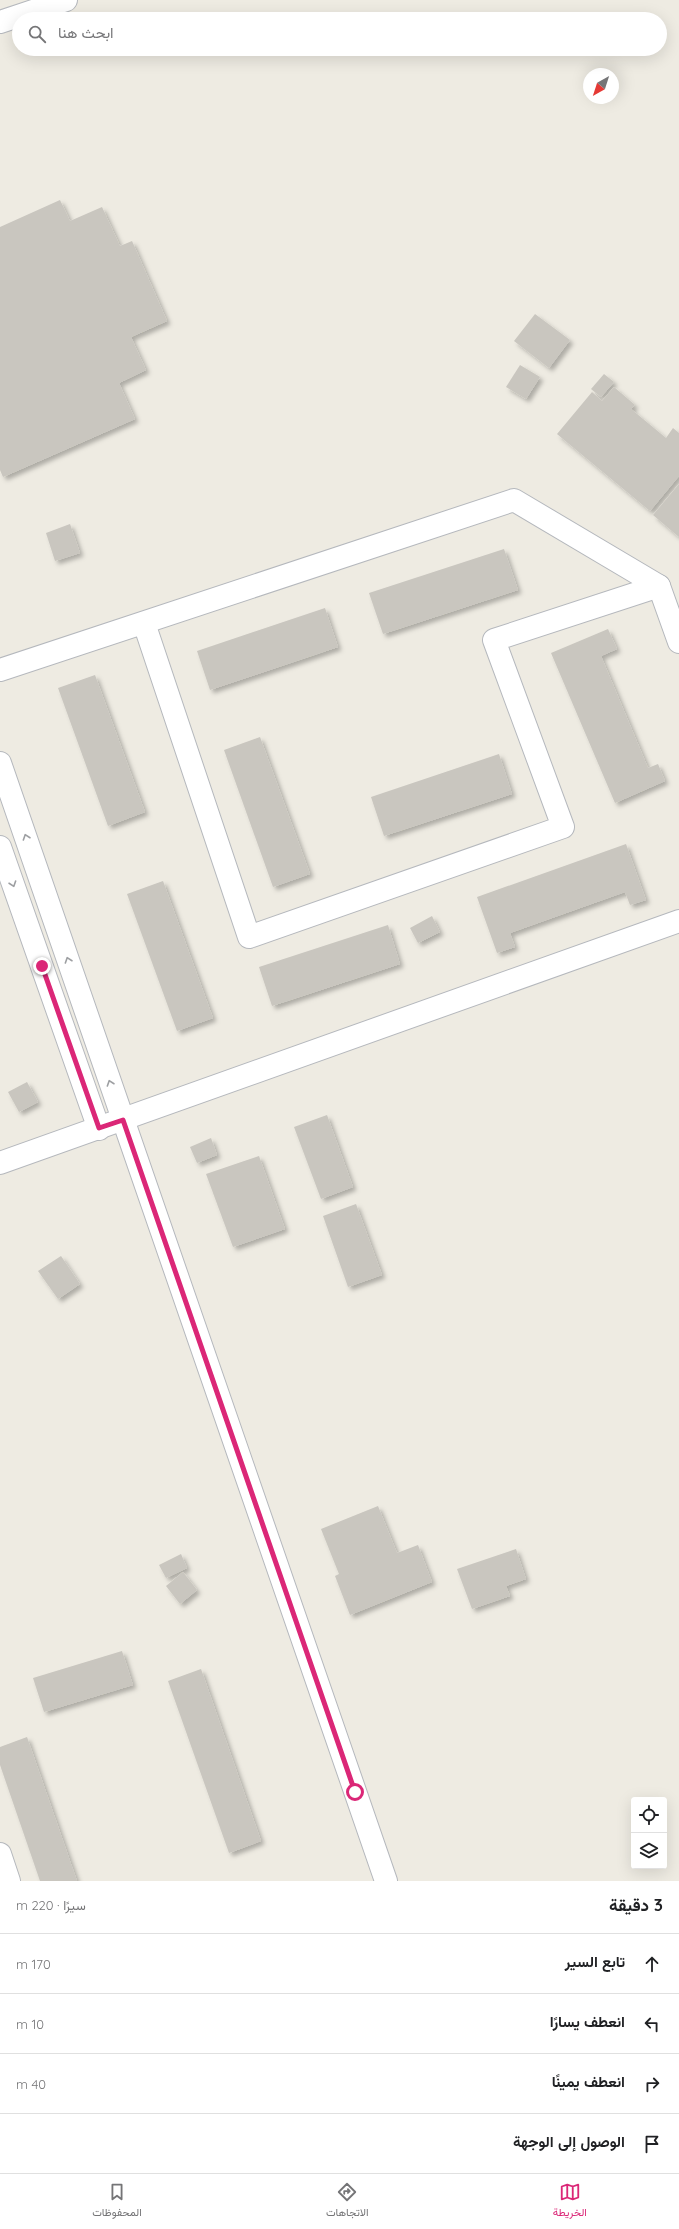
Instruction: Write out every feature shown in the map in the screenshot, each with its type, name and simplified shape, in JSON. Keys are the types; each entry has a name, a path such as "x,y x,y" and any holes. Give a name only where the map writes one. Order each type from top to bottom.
{"street":[{"path":"30,12 66,0"},
{"path":"0,22 12,18"},
{"path":"0,670 514,500 659,586 679,642"},
{"path":"144,623 249,936 563,827 494,640 659,586"},
{"path":"0,763 386,1881"},
{"path":"0,847 99,1128"},
{"path":"0,1163 679,921"},
{"path":"0,1854 10,1881"}],"building":[{"path":"60,200 70,221 102,207 120,246 132,241 167,321 131,337 146,370 119,383 135,419 3,477 0,470 0,227"},
{"path":"535,314 570,340 549,368 514,341"},
{"path":"520,365 540,377 526,399 506,387"},
{"path":"604,374 614,382 601,397 591,389"},
{"path":"614,387 635,405 631,409 666,438 673,428 679,433 679,476 650,511 557,434 592,392 602,401"},
{"path":"679,484 679,537 653,515"},
{"path":"70,524 80,553 55,561 46,533"},
{"path":"504,549 518,590 383,634 369,593"},
{"path":"325,608 338,647 210,690 197,651"},
{"path":"608,629 617,649 601,656 648,768 658,764 665,781 615,803 551,653"},
{"path":"95,675 145,812 108,826 58,688"},
{"path":"260,737 310,874 273,887 224,750"},
{"path":"499,754 512,794 384,836 371,797"},
{"path":"626,844 646,900 630,905 625,892 510,933 515,947 497,953 477,897"},
{"path":"163,881 213,1018 177,1031 127,894"},
{"path":"432,916 440,932 418,943 410,928"},
{"path":"388,925 400,964 272,1006 259,967"},
{"path":"27,1082 38,1102 19,1112 8,1092"},
{"path":"327,1115 353,1187 321,1199 294,1127"},
{"path":"211,1138 217,1155 197,1163 190,1147"},
{"path":"259,1156 285,1229 233,1247 206,1174"},
{"path":"356,1204 382,1275 348,1287 323,1216"},
{"path":"61,1256 80,1284 58,1299 38,1271"},
{"path":"378,1506 397,1553 418,1545 432,1582 350,1615 335,1576 339,1574 321,1529"},
{"path":"516,1549 526,1579 506,1586 510,1596 472,1609 457,1569"},
{"path":"181,1554 187,1568 166,1578 159,1565"},
{"path":"183,1572 197,1590 180,1604 166,1586"},
{"path":"122,1651 133,1685 44,1712 33,1678"},
{"path":"201,1669 261,1841 229,1853 168,1681"},
{"path":"27,1737 77,1881 40,1881 0,1765 0,1747"}],"route":[{"path":"42,966 99,1128 123,1120 355,1792"}]}
